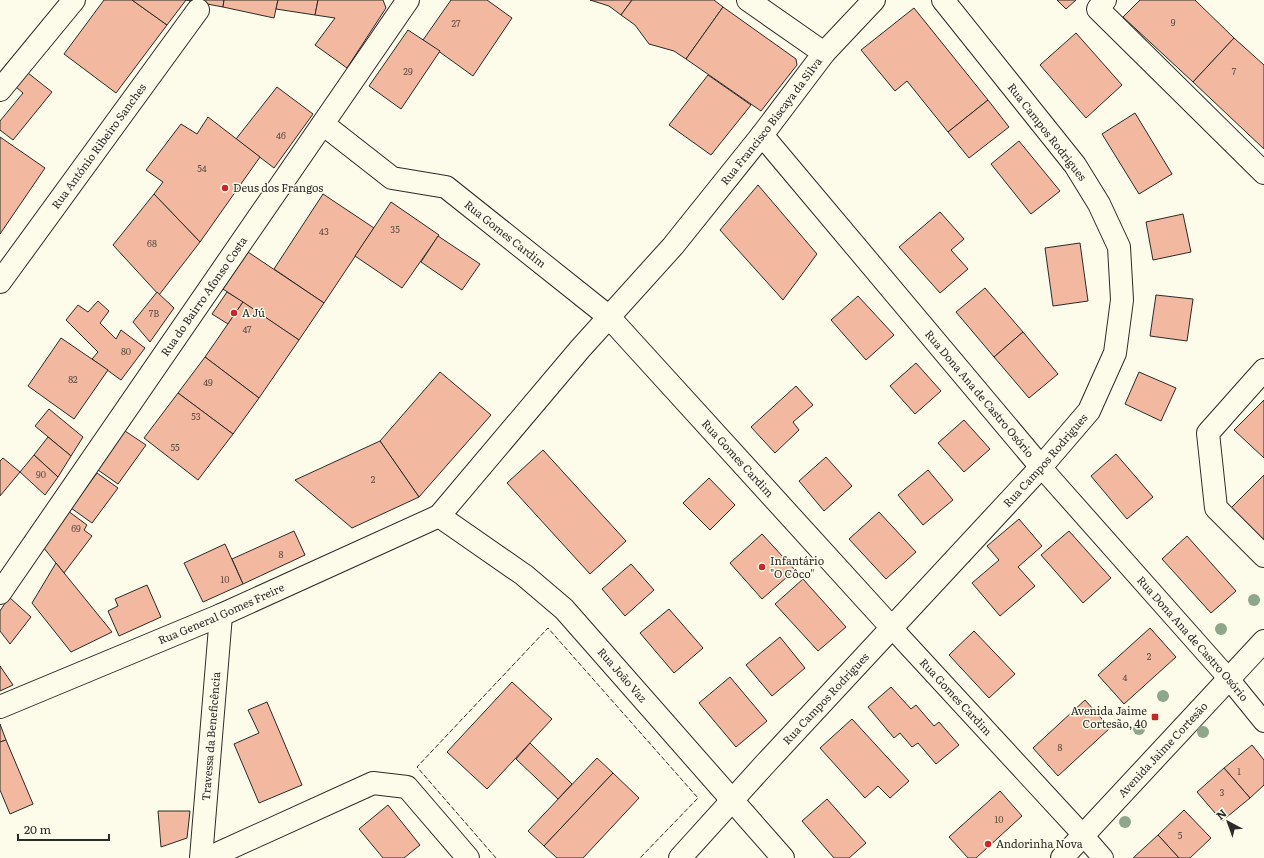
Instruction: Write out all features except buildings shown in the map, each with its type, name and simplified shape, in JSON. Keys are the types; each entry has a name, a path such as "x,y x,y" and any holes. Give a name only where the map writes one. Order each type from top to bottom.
{"street":[{"path":"0,90 74,0"},
{"name":"Rua do Bairro Afonso Costa","path":"0,593 408,0"},
{"path":"748,0 824,53"},
{"name":"Rua Francisco Biscaya da Silva","path":"439,516 509,431 608,316 673,246 762,136 824,53 874,0"},
{"name":"Rua Campos Rodrigues","path":"680,858 1041,467 1089,411 1115,353 1122,300 1119,247 1099,204 1075,165 943,0"},
{"path":"1105,0 1098,9 1264,173"},
{"name":"Rua António Ribeiro Sanches","path":"0,282 198,10"},
{"name":"Rua Gomes Cardim","path":"323,124 392,178 446,186 608,316 1083,835 1102,858"},
{"name":"Rua Dona Ana de Castro Osório","path":"762,136 1041,467 1229,679 1264,722"},
{"path":"1264,370 1208,433 1216,508 1264,556"},
{"name":"Rua General Gomes Freire","path":"0,707 221,615 439,516"},
{"name":"Rua João Vaz","path":"439,516 524,575 564,608 783,858"},
{"name":"Travessa da Beneficência","path":"201,858 221,615"},
{"name":"Avenida Jaime Cortesão","path":"1062,858 1264,641"},
{"path":"208,858 373,783 407,787 468,858"}],"fence":[{"path":"496,858 417,767 548,628 698,798 640,858"}],"place":[{"name":"Deus dos Frangos","path":"225,188"},
{"name":"A Jú","path":"234,313"},
{"name":"Infantário \"O Côco\"","path":"762,567"},
{"name":"Avenida Jaime Cortesão, 40","path":"1155,717"},
{"name":"Andorinha Nova","path":"988,844"}]}
